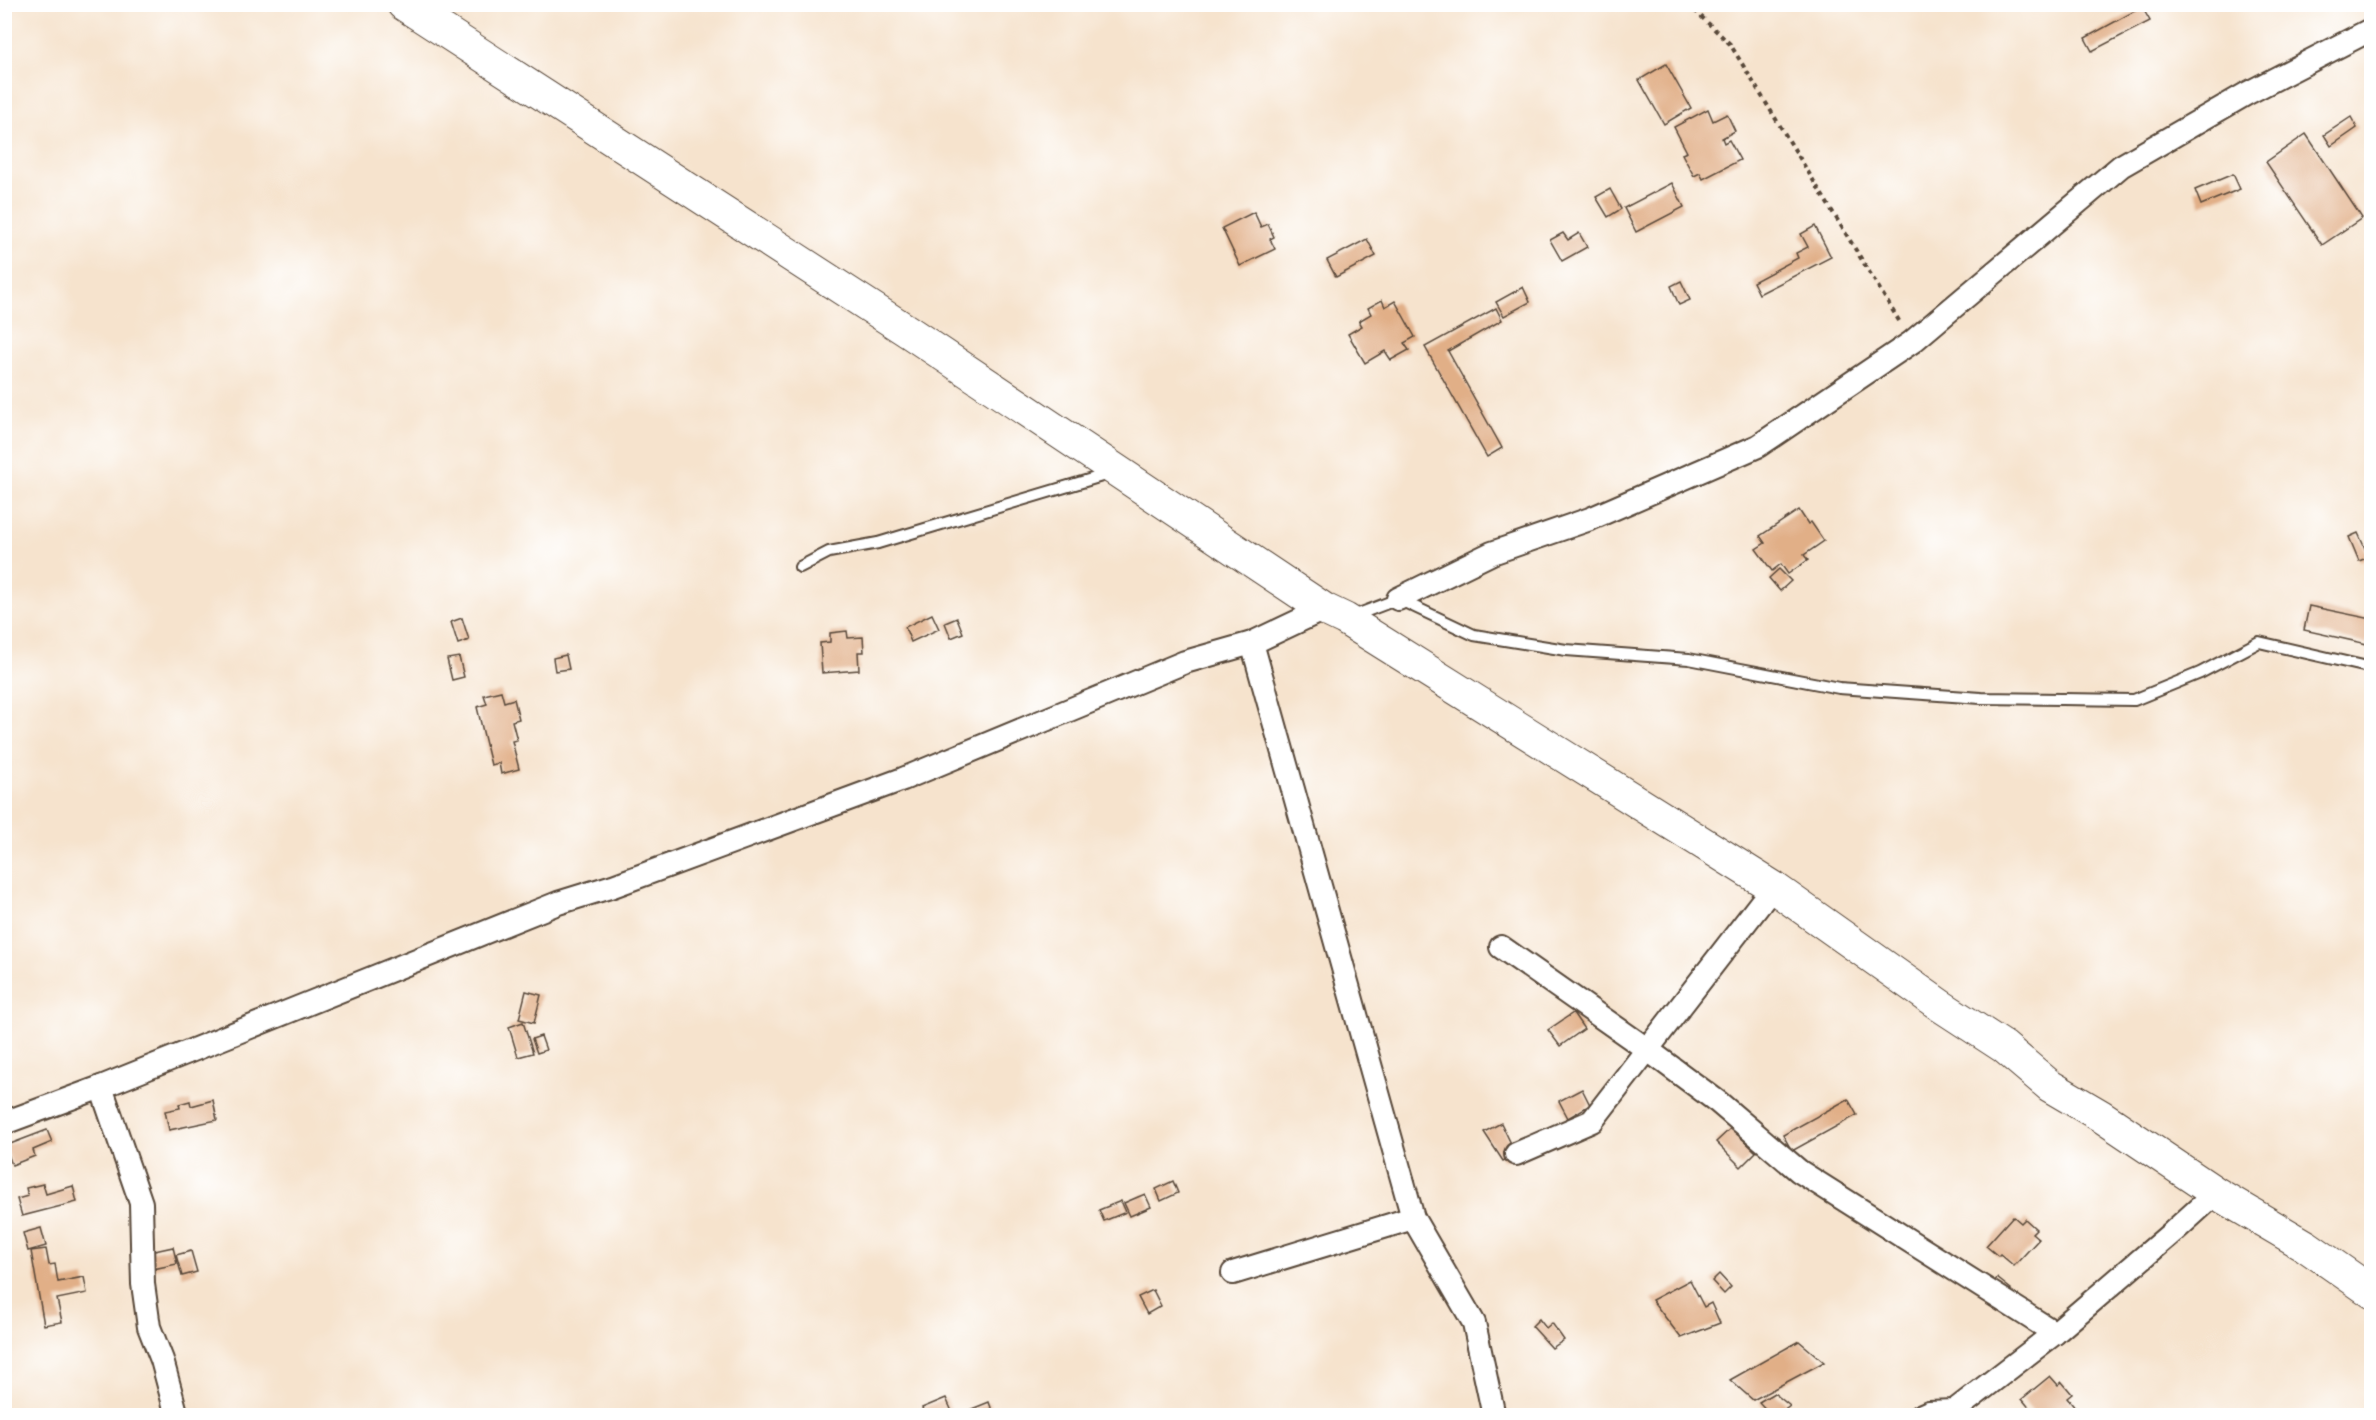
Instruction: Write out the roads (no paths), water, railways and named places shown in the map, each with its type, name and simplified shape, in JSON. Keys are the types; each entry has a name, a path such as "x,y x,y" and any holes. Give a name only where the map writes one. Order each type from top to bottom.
{"main road":[{"path":"403,4 909,332 1335,614 1773,887 1941,1006 2004,1047 2049,1086 2101,1116 2216,1193 2306,1246 2372,1292"}],"street":[{"path":"1398,600 1492,553 1590,519 1758,446 1912,342 2121,166 2246,94 2372,29"},
{"path":"4,1123 101,1087 558,903 613,886 903,779 1185,662 1252,643 1335,614"},
{"path":"1252,643 1413,1218 1474,1323 1494,1416"},
{"path":"1516,1154 1592,1121 1773,887"},
{"path":"1501,947 1718,1102 1798,1172 2055,1333"},
{"path":"101,1087 141,1203 143,1284 149,1327 162,1360 177,1416"},
{"path":"1920,1416 1929,1412 1957,1413 2174,1232 2216,1193"},
{"path":"1233,1273 1413,1218"}],"lane":[{"path":"800,567 829,552 878,543 1119,472"},
{"path":"1335,614 1398,600 1474,635 1566,650 1689,659 1839,688 1981,698 2134,700 2200,673 2259,642 2372,668"}]}
